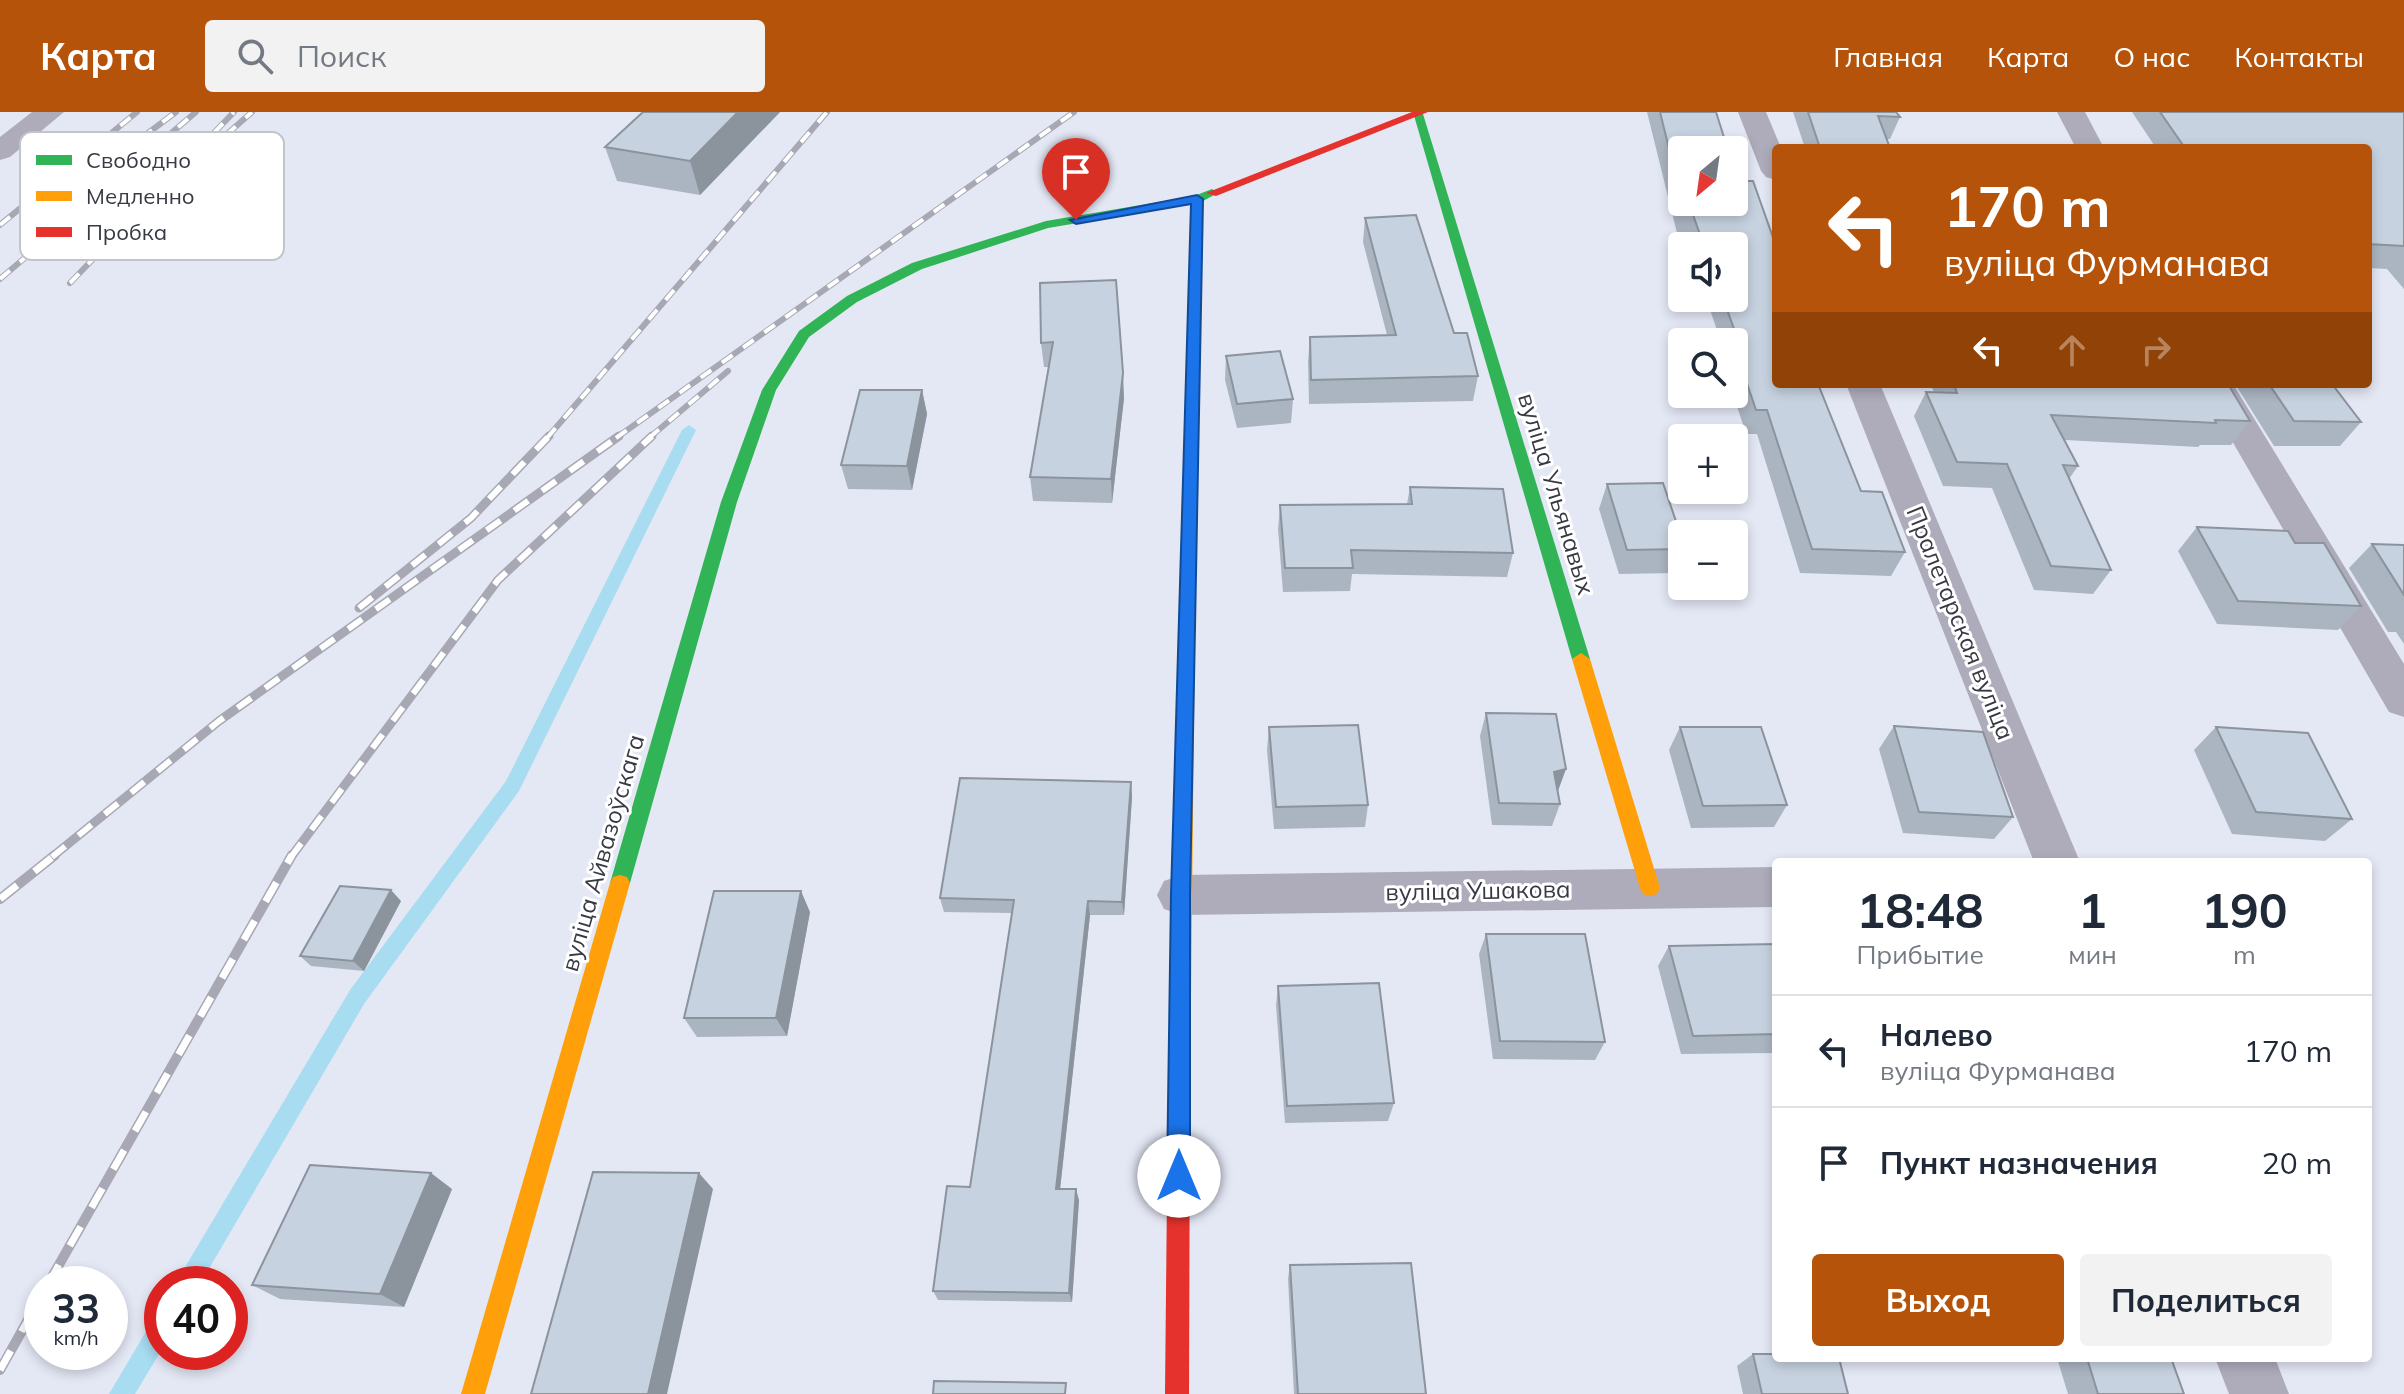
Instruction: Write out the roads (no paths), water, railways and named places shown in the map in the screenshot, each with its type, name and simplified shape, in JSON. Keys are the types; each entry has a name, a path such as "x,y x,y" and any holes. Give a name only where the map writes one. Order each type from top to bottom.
{"street":[{"path":"24,132 50,112"},
{"path":"1752,112 1772,161"},
{"path":"2071,112 2088,144"},
{"path":"1177,1394 1181,895 1197,199 1419,113"},
{"name":"вуліца Ульянавых","path":"1419,113 1650,888"},
{"path":"0,151 20,135"},
{"name":"вуліца Айвазоўскага","path":"473,1394 729,502 769,390 804,334 852,299 917,266 1046,225 1197,199"},
{"name":"Пралетарская вуліца","path":"1865,388 2055,858"},
{"path":"2218,388 2404,700"},
{"name":"вуліца Ушакова","path":"1181,895 1772,887"},
{"path":"2247,1362 2259,1394"}],"waterway":[{"path":"198,1266 357,997 513,786 689,430"},
{"path":"121,1394 144,1356"}],"railway":[{"path":"113,132 137,112"},
{"path":"149,132 176,112"},
{"path":"173,132 196,112"},
{"path":"215,132 234,112"},
{"path":"229,132 252,112"},
{"path":"547,438 827,112"},
{"path":"616,438 1074,112"},
{"path":"0,225 20,209"},
{"path":"0,279 22,260"},
{"path":"70,283 92,260"},
{"path":"649,438 728,371"},
{"path":"359,608 471,518 549,436"},
{"path":"52,857 219,721 619,436"},
{"path":"291,857 498,580 652,436"},
{"path":"0,899 55,855"},
{"path":"58,1266 292,855"},
{"path":"0,1370 24,1327"}]}
